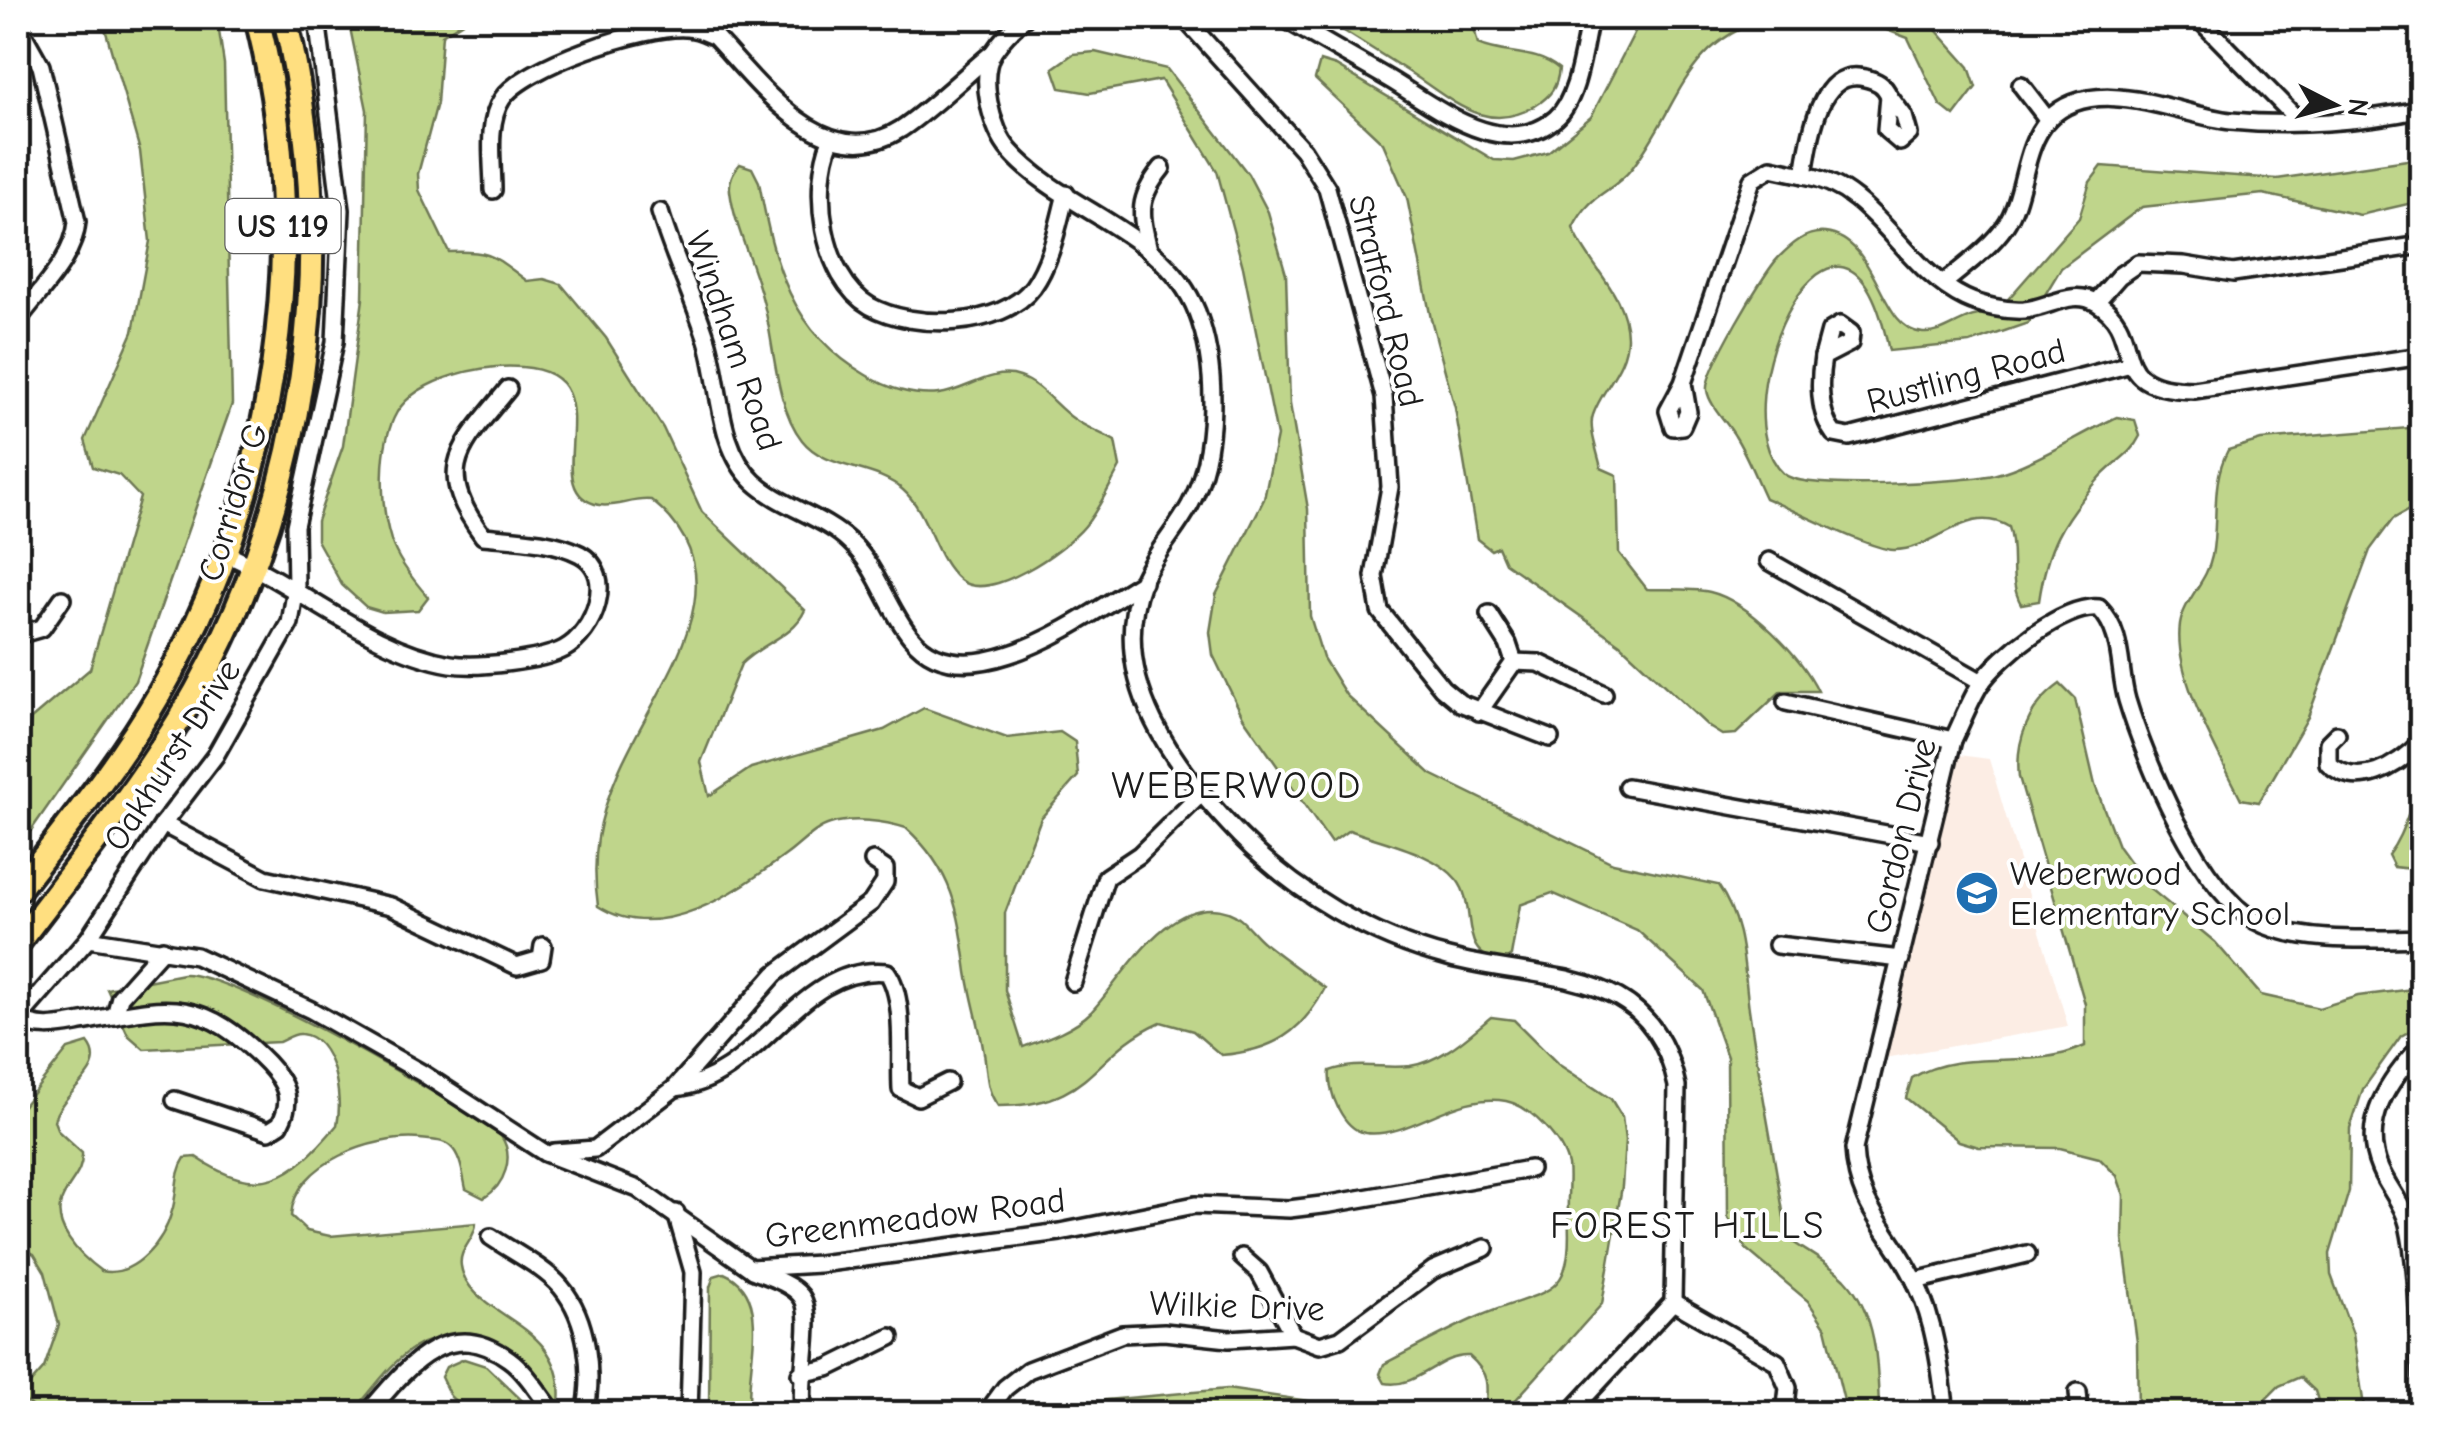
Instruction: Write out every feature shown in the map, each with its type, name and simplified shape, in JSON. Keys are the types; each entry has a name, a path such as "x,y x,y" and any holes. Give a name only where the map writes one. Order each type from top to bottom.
{"highway":[{"name":"Corridor G","path":"18,890 118,760 201,614 226,554 259,434 275,357 284,241 275,112 257,18"},
{"name":"Corridor G","path":"18,943 115,815 182,716 236,612 276,502 302,389 312,301 314,199 297,70 285,18"},
{"path":"294,18 297,70"},
{"path":"18,926 157,740 161,716 152,706"}],"street":[{"name":"Oakhurst Drive","path":"18,1019 88,938 224,740 290,623 296,588 295,526 335,342 341,210 317,18"},
{"path":"493,190 494,117 515,82 610,43 685,27 716,37 813,132 831,140 877,138 900,130 991,54 1025,18"},
{"name":"Stratford Road","path":"1184,18 1303,150 1327,188 1374,357 1388,424 1390,486 1374,596 1380,611 1442,688 1479,712 1550,738"},
{"path":"1282,18 1459,122 1510,134 1531,131 1555,118 1567,102 1590,18"},
{"path":"2201,18 2299,122"},
{"path":"18,26 42,66 77,222 76,237 62,262 18,320"},
{"path":"991,54 988,92 995,129 1010,152 1149,250 1178,276 1197,312 1210,397 1200,482 1142,582 1134,623 1134,666 1148,716 1202,793 1241,837 1294,884 1352,920 1447,957 1598,987 1631,1002 1654,1023 1670,1051 1678,1086 1673,1302 1568,1414"},
{"path":"1804,175 1815,123 1837,82 1850,75 1866,78 1881,84 1889,96"},
{"path":"2022,85 2048,120"},
{"path":"1944,283 2005,227 2048,120 2067,108 2112,99 2150,99 2229,121 2299,122 2422,109"},
{"path":"831,140 821,162 818,192 825,231 855,291 868,305 897,316 960,320 988,318 1010,308 1033,287 1054,244 1066,194"},
{"path":"1149,250 1142,219 1143,192 1162,168"},
{"path":"1683,383 1752,180 1771,168 1842,186 1944,283 1978,303 2013,310 2069,298 2096,302 2114,320 2132,364 2147,385 2194,390 2422,356"},
{"name":"Windham Road","path":"660,212 707,340 728,441 738,463 755,484 846,538 862,555 896,617 920,647 950,660 1021,652 1142,582"},
{"path":"2096,302 2118,276 2138,263 2184,264 2233,274 2422,245"},
{"name":"Rustling Road","path":"1823,357 1821,392 1826,421 1834,434 1850,437 2132,364"},
{"path":"226,554 296,588 385,642 452,664 492,664 565,649 584,628 599,602 596,571 584,556 567,550 482,536 455,492 456,462 508,388"},
{"path":"1769,560 1982,682"},
{"path":"18,635 42,628 62,599"},
{"name":"Gordon Drive","path":"1946,1414 1931,1323 1916,1280 1862,1198 1854,1150 1952,740 1982,682 2016,648 2070,611 2099,608 2110,619 2140,743 2181,829 2234,903 2255,922 2286,931 2364,939 2422,938"},
{"path":"1489,614 1514,662"},
{"path":"1479,712 1514,662"},
{"path":"1514,662 1539,662 1604,694"},
{"path":"1786,702 1952,740"},
{"path":"2337,734 2328,743 2328,764 2340,775 2362,778 2389,767 2422,742"},
{"path":"1627,787 1930,842"},
{"path":"1073,982 1106,877 1139,855 1202,793"},
{"path":"163,824 264,878 391,906 517,966 531,965 540,958 543,946"},
{"path":"546,1153 595,1149 675,1088 775,974 871,903 885,882 885,869 873,861"},
{"name":"Greenmeadow Road","path":"88,938 163,949 220,966 311,1010 422,1073 546,1153 596,1169 676,1213 750,1268 819,1264 1060,1232 1195,1205 1289,1209 1330,1204 1530,1169"},
{"path":"1777,945 1901,959"},
{"path":"115,1016 120,997 163,949"},
{"path":"675,1088 693,1086 726,1068 824,986 845,974 867,970 887,972 900,1003 900,1089 918,1097 948,1082"},
{"path":"18,1019 33,1028 55,1028 180,1008 212,1016 238,1034 283,1080 288,1096 280,1124 269,1131 176,1100"},
{"path":"2422,1045 2394,1075 2378,1108 2373,1138 2378,1165 2408,1221 2422,1378"},
{"path":"676,1213 693,1272 688,1414"},
{"path":"492,1237 560,1286 580,1316 588,1364 585,1414"},
{"name":"Wilkie Drive","path":"986,1414 1005,1388 1028,1370 1122,1334 1164,1332 1229,1339 1294,1335 1320,1345 1340,1339 1433,1270 1484,1248"},
{"path":"1916,1280 2026,1254"},
{"path":"1242,1257 1259,1272 1294,1335"},
{"path":"750,1268 800,1294 807,1308 808,1328 800,1374 804,1414"},
{"path":"1673,1302 1777,1362 1788,1388 1784,1414"},
{"path":"800,1374 828,1368 891,1337"},
{"path":"366,1414 410,1364 436,1345 466,1343 486,1347 511,1360 555,1414"},
{"path":"2078,1392 2080,1414"}],"shaded area":[{"name":"Weberwood Elementary School","path":"1959,755 1989,759 2068,1026 1884,1058"}],"green space":[{"path":"102,18 217,18 224,64 232,404 135,681 18,849 18,802 31,719 90,669 140,497 119,475 93,467 85,440 133,332 150,241 140,151"},
{"path":"348,18 469,18 442,35 437,103 418,174 419,190 449,252 484,254 527,281 544,279 561,284 606,338 663,428 702,512 805,610 793,627 741,664 701,762 709,796 751,768 884,730 924,708 1007,738 1060,732 1075,742 1078,776 1041,818 1005,913 1005,990 1023,1047 1084,1018 1149,942 1186,914 1206,909 1238,917 1263,942 1325,988 1295,1028 1270,1044 1221,1055 1193,1031 1161,1022 1137,1035 1073,1088 1030,1104 998,1106 988,1085 952,894 922,844 906,828 888,823 848,821 824,826 721,898 672,917 622,917 598,906 596,855 605,806 686,634 695,599 694,565 680,531 651,500 605,506 581,496 573,479 573,410 567,390 551,374 507,367 453,375 420,390 397,412 391,426 383,475 387,526 397,555 428,597 418,610 383,612 366,607 342,585 317,540 317,521 343,446 363,299 367,110"},
{"path":"1323,18 1480,18 1474,28 1478,44 1550,63 1559,69 1557,81 1549,95 1535,106 1500,117 1484,115 1454,102"},
{"path":"1642,18 1767,18 1739,30 1699,61 1632,168 1587,207 1573,228 1613,293 1625,321 1623,358 1592,420 1601,468 1617,475 1619,553 1647,589 1710,592 1741,606 1787,647 1818,691 1781,691 1736,734 1722,735 1709,727 1620,644 1505,563 1498,547 1491,550 1477,539 1455,408 1431,319 1407,198 1383,143 1315,79 1320,61 1336,66 1494,160 1514,161 1548,152 1591,117"},
{"path":"1855,18 1928,21 1969,67 1976,87 1954,116 1940,105 1908,38"},
{"path":"1095,52 1167,69 1248,174 1268,212 1286,274 1290,404 1308,509 1310,616 1323,658 1346,695 1431,774 1613,863 1718,885 1727,900 1741,945 1787,1238 1839,1273 1856,1293 1874,1343 1879,1413 1847,1413 1826,1328 1808,1301 1746,1249 1728,1217 1727,1057 1703,990 1637,930 1552,893 1520,905 1511,956 1503,962 1488,958 1473,940 1463,891 1447,870 1422,855 1349,830 1331,843 1243,717 1213,655 1210,632 1216,595 1264,499 1277,436 1243,267 1217,171 1161,80 1090,93 1060,88 1053,68 1073,54"},
{"path":"2421,158 2421,201 2360,215 2263,194 2142,207 2061,268 2028,323 1970,343 1889,351 1869,290 1844,267 1817,275 1793,304 1774,347 1763,395 1766,440 1784,474 1821,483 1851,484 1976,478 2023,465 2117,417 2135,420 2140,436 2136,443 2084,496 2058,536 2046,565 2039,601 2021,604 2014,585 2009,527 1994,521 1965,523 1924,543 1894,550 1849,536 1765,498 1739,443 1708,396 1715,364 1771,266 1811,234 1825,233 1843,239 1868,266 1896,317 1908,328 1932,333 1973,316 1995,314 2079,218 2090,182 2102,166 2277,179"},
{"path":"740,164 752,168 759,182 771,241 790,293 819,338 840,357 883,384 920,394 949,392 999,375 1020,377 1074,419 1115,441 1120,467 1095,512 1075,536 1026,571 1007,580 973,586 951,571 919,511 903,490 879,476 824,457 802,440 786,409 763,301 732,205 730,183"},
{"path":"2421,427 2421,503 2393,519 2370,550 2308,717 2259,802 2241,799 2190,691 2180,645 2182,616 2212,556 2217,488 2228,450 2261,440"},
{"path":"2060,684 2075,699 2095,785 2118,846 2147,886 2215,942 2261,995 2319,1008 2358,996 2421,988 2421,1025 2401,1036 2363,1089 2350,1128 2349,1191 2330,1254 2331,1275 2353,1334 2365,1413 2322,1413 2315,1391 2300,1377 2279,1386 2252,1413 2138,1413 2137,1342 2123,1239 2124,1196 2117,1176 2099,1158 2060,1148 1979,1147 1959,1141 1906,1098 1912,1078 1932,1069 1953,1063 2064,1054 2085,1046 2085,1004 2018,763 2022,737 2032,713"},
{"path":"2421,784 2421,870 2394,867 2388,855"},
{"path":"183,974 246,993 293,1015 393,1069 501,1136 507,1153 506,1170 484,1198 466,1189 459,1160 450,1146 402,1139 360,1147 321,1167 296,1197 291,1216 307,1231 330,1236 476,1223 461,1260 468,1284 534,1337 549,1354 558,1376 559,1404 509,1350 491,1342 455,1336 435,1339 404,1355 352,1413 40,1413 26,1402 22,1393 44,1368 59,1325 45,1272 34,1254 18,1246 18,1112 68,1049 88,1043 93,1063 54,1121 58,1131 82,1153 79,1171 63,1197 60,1218 69,1239 101,1271 125,1269 155,1245 168,1222 185,1158 196,1157 239,1178 273,1178 305,1159 337,1125 339,1101 334,1071 322,1046 313,1038 298,1034 279,1042 144,1049 128,1035 107,989"},
{"path":"1491,1017 1514,1020 1558,1064 1611,1099 1622,1117 1625,1140 1622,1186 1602,1304 1503,1414 1485,1413 1486,1381 1469,1356 1447,1360 1408,1381 1385,1383 1380,1374 1384,1364 1468,1321 1540,1294 1561,1277 1569,1241 1569,1171 1565,1156 1535,1117 1506,1101 1469,1103 1399,1129 1365,1133 1343,1117 1330,1079 1330,1071 1340,1068 1410,1066 1433,1059"},
{"path":"724,1273 740,1284 749,1298 753,1316 750,1413 709,1410 710,1287 714,1276"},
{"path":"464,1359 486,1366 535,1413 468,1413 450,1396 441,1377 446,1367"},
{"path":"1227,1389 1315,1402 1350,1413 1070,1413 1106,1400"}],"place":[{"name":"Weberwood Elementary School","path":"1977,893"}],"district":[{"name":"WEBERWOOD","path":"1237,786"},
{"name":"FOREST HILLS","path":"1688,1226"}]}
